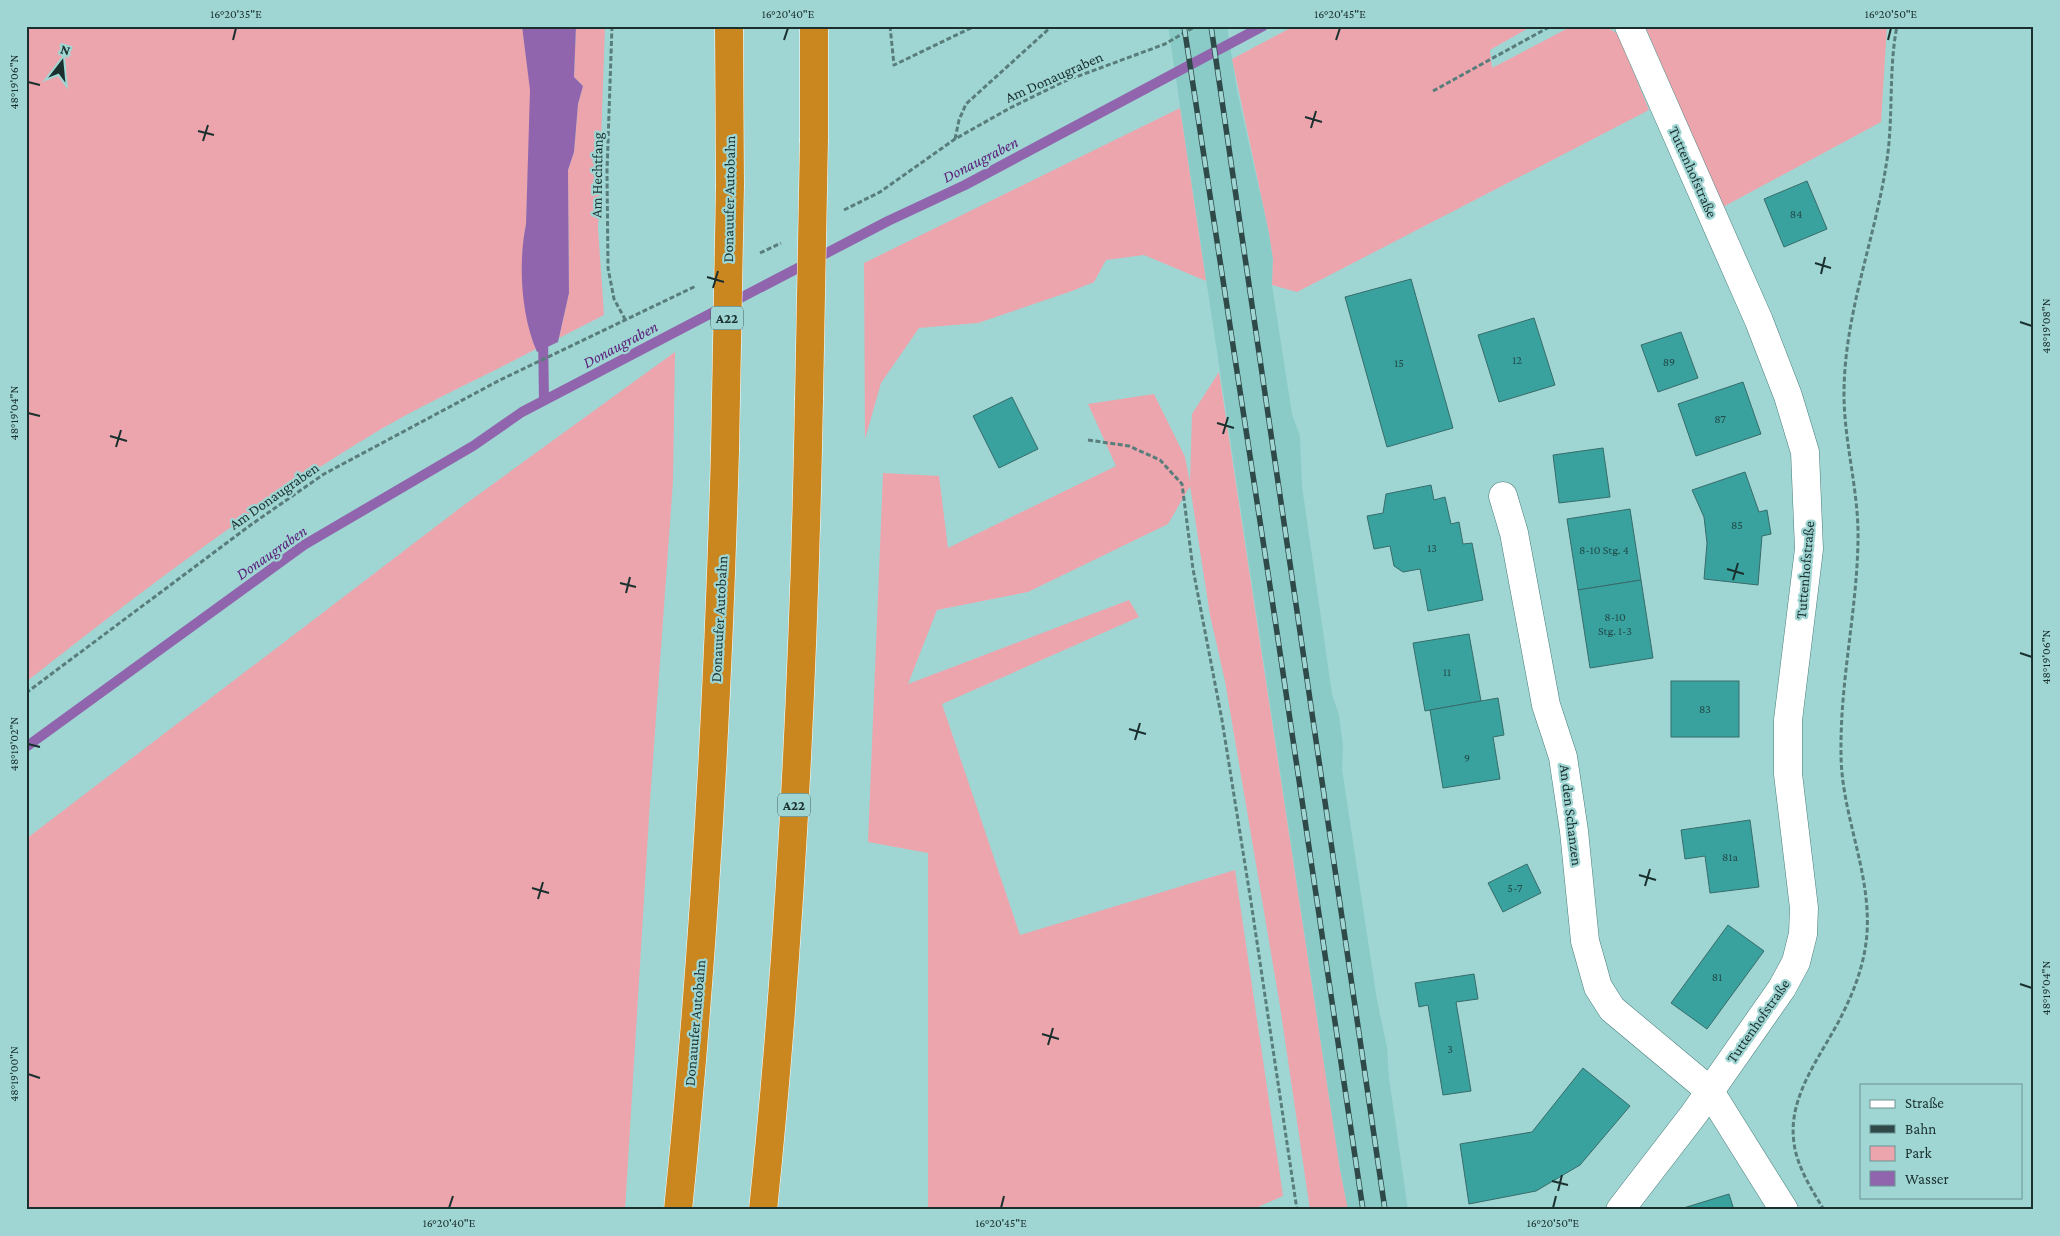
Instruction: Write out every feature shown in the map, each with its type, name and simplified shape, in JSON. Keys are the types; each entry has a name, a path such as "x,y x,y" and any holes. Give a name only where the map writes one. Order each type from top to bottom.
{"highway":[{"name":"Donauufer Autobahn","path":"678,1210 702,949 711,807 725,450 730,185 729,26"},
{"name":"A22","path":"763,1210 785,963 794,817 807,532 814,139 814,26"}],"street":[{"name":"Tuttenhofstraße","path":"1620,1210 1660,1161 1782,988 1796,962 1803,934 1802,883 1788,774 1787,748 1788,720 1809,549 1808,493 1804,452 1782,379 1760,321 1629,26"},
{"name":"An den Schanzen","path":"1503,496 1514,533 1546,705 1563,756 1574,831 1585,941 1592,971 1598,987 1612,1009 1709,1090"},
{"path":"1709,1090 1784,1210"}],"path":[{"name":"Am Hechtfang","path":"612,26 607,171 608,268 614,299 626,321"},
{"path":"890,26 894,65 975,26"},
{"path":"955,139 958,120 966,104 1052,26"},
{"name":"Am Donaugraben","path":"926,159 955,139 1065,81 1165,44 1196,26"},
{"path":"1432,91 1551,26"},
{"path":"1824,1210 1807,1181 1794,1145 1793,1120 1800,1094 1859,978 1867,935 1868,905 1842,777 1840,754 1858,538 1856,497 1844,394 1852,319 1883,184 1889,148 1897,26"},
{"name":"Am Donaugraben","path":"26,693 244,530 324,474 390,437 556,353"},
{"path":"1088,440 1129,446 1160,460 1182,484 1193,569 1222,720 1250,893 1297,1210"}],"shaded area":[{"path":"1168,26 1227,26 1237,90 1269,233 1273,259 1272,285 1292,414 1300,436 1302,486 1332,694 1339,715 1343,746 1342,769 1377,1000 1387,1047 1389,1078 1408,1210 1348,1210 1340,1170"}],"green space":[{"path":"26,26 522,26 531,91 526,224 522,271 525,304 531,335 536,349 400,418 289,488 155,582 26,682"},
{"path":"576,26 605,26 598,228 604,315 559,338 569,293 568,170 574,152 578,104 583,86 574,77"},
{"path":"1294,26 1532,26 1490,50 1492,68 1572,26 1605,26 1618,34 1649,110 1297,292 1272,285 1273,259 1269,233 1232,59"},
{"path":"1645,26 1887,26 1881,122 1723,207"},
{"path":"1180,108 1206,281 1144,255 1106,260 1094,282 1072,291 978,323 919,328 881,383 865,439 864,263"},
{"path":"675,352 673,481 650,801 625,1210 26,1210 26,839 464,505"},
{"path":"1219,372 1340,1170 1348,1210 1310,1210 1280,1006 1225,681 1210,615 1190,486 1168,524 1028,592 937,610 908,684 1129,600 1139,617 942,704 1020,935 1235,870 1283,1196 1251,1210 928,1210 928,853 868,842 883,473 939,476 948,548 1116,466 1088,404 1154,394 1185,457 1190,482 1192,414"}],"water":[{"path":"522,26 576,26 574,77 583,86 578,104 574,152 568,170 569,293 558,342 537,352 527,322 522,289 530,90"}],"building":[{"path":"1807,181 1827,229 1784,247 1764,199"},
{"path":"1411,279 1453,428 1387,447 1345,297"},
{"path":"1534,318 1555,385 1499,402 1478,335"},
{"path":"1681,332 1698,378 1658,392 1641,345"},
{"path":"1743,382 1761,434 1696,456 1678,404"},
{"path":"1012,397 1038,449 999,468 973,416"},
{"path":"1603,448 1610,497 1559,503 1553,455"},
{"path":"1745,472 1759,512 1767,510 1771,534 1762,536 1758,585 1704,579 1707,543 1704,517 1692,490"},
{"path":"1431,485 1434,500 1445,497 1451,524 1459,522 1463,544 1472,543 1483,600 1428,611 1420,569 1403,572 1394,566 1390,546 1374,549 1367,516 1383,513 1386,494"},
{"path":"1630,509 1641,580 1578,590 1567,519"},
{"path":"1641,580 1653,658 1590,668 1578,590"},
{"path":"1469,634 1481,701 1425,711 1413,643"},
{"path":"1671,681 1739,681 1739,737 1671,737"},
{"path":"1498,698 1504,735 1493,737 1500,779 1443,788 1430,710"},
{"path":"1750,820 1759,887 1710,893 1705,856 1685,859 1681,830"},
{"path":"1527,864 1541,893 1503,912 1488,883"},
{"path":"1728,925 1764,951 1707,1029 1671,1003"},
{"path":"1474,974 1478,999 1456,1002 1471,1091 1443,1095 1428,1005 1419,1007 1415,983"},
{"path":"1583,1068 1630,1106 1580,1165 1536,1191 1469,1204 1460,1144 1532,1132"},
{"path":"1729,1194 1734,1210 1677,1210"}],"waterway":[{"name":"Donaugraben","path":"26,747 304,545 473,446 522,412 888,221 965,185 1263,26"},
{"path":"543,337 544,400"}],"railway":[{"path":"1184,26 1363,1210"},
{"path":"1211,26 1385,1210"}]}
